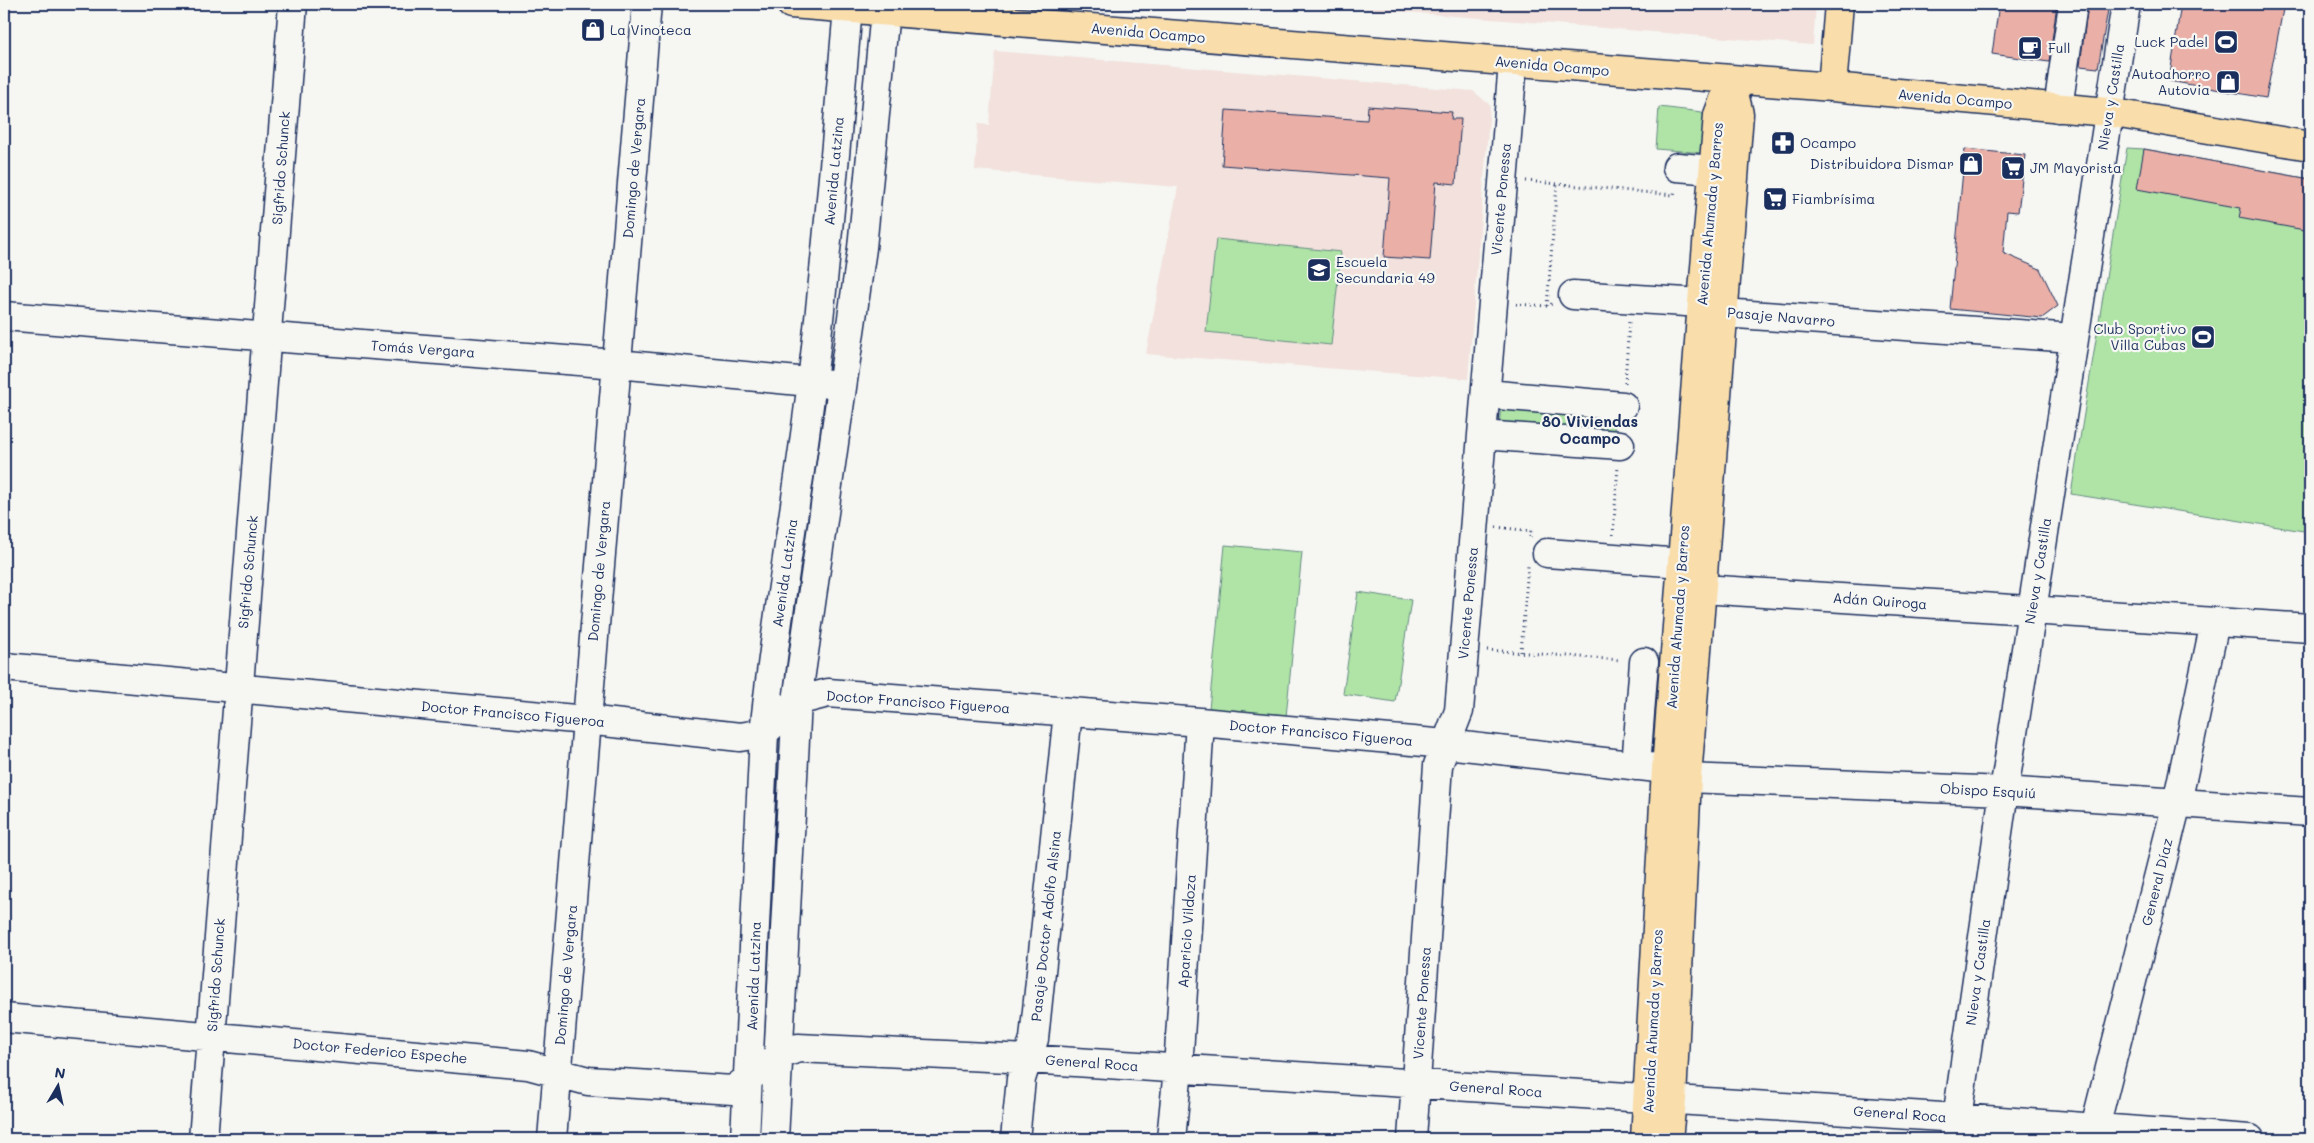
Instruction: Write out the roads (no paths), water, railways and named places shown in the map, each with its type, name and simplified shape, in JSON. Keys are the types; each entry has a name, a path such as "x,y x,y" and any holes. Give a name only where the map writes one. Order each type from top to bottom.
{"main road":[{"name":"Avenida Ocampo","path":"791,4 899,9 1513,63 1832,87 2108,112 2310,146"},
{"path":"1832,87 1839,4"},
{"name":"Avenida Ahumada y Barros","path":"1677,774 1702,589 1713,308 1713,170 1718,115 1731,80"},
{"name":"Avenida Ahumada y Barros","path":"1668,1139 1660,1100 1677,774 1682,563 1739,114 1731,80"},
{"name":"Avenida Ahumada y Barros","path":"1646,1139 1660,1100"}],"street":[{"name":"Sigfrido Schunck","path":"203,1139 294,4"},
{"name":"Domingo de Vergara","path":"552,1139 647,4"},
{"path":"2058,108 2073,4"},
{"name":"Nieva y Castilla","path":"1956,1129 2031,610 2126,4"},
{"name":"Avenida Latzina","path":"745,1139 764,733 770,675 812,382 827,248 848,8"},
{"name":"Avenida Latzina","path":"774,1139 798,701 862,248 899,9"},
{"name":"Vicente Ponessa","path":"1412,1139 1438,765 1459,711 1513,63"},
{"path":"1676,167 1713,170"},
{"name":"Pasaje Navarro","path":"1573,295 2073,338"},
{"name":"Tomás Vergara","path":"4,316 617,364 843,384"},
{"path":"1486,394 1623,406"},
{"path":"1482,435 1620,445"},
{"path":"1535,550 1682,563 1702,589"},
{"name":"Adán Quiroga","path":"1702,589 2310,628"},
{"name":"General Díaz","path":"2094,1134 2177,803 2215,622"},
{"path":"1636,766 1644,662"},
{"name":"Doctor Francisco Figueroa","path":"4,667 586,720 740,737 764,733 798,701 828,693 1200,722 1446,744 1636,766 1677,774"},
{"name":"Pasaje Doctor Adolfo Alsina","path":"1015,1139 1021,1079 1034,1039 1068,712"},
{"name":"Aparicio Vildoza","path":"1171,1139 1178,1069 1200,722"},
{"name":"Obispo Esquiú","path":"1677,774 2004,791 2310,812"},
{"name":"Doctor Federico Espeche","path":"4,1018 528,1064 588,1081 733,1090 749,1076"},
{"name":"General Roca","path":"749,1076 778,1056 798,1048 1028,1059 1660,1100 1956,1129 2250,1139"}],"place":[{"name":"La Vinoteca","path":"593,30"},
{"name":"Luck Padel","path":"2226,42"},
{"name":"Full","path":"2030,48"},
{"name":"Autoahorro Autovia","path":"2228,82"},
{"name":"Ocampo","path":"1783,143"},
{"name":"Distribuidora Dismar","path":"1971,164"},
{"name":"JM Mayorista","path":"2013,168"},
{"name":"Fiambrísima","path":"1775,199"},
{"name":"Escuela Secundaria 49","path":"1319,270"},
{"name":"Club Sportivo Villa Cubas","path":"2203,337"}],"district":[{"name":"80 Viviendas Ocampo","path":"1590,430"}]}
